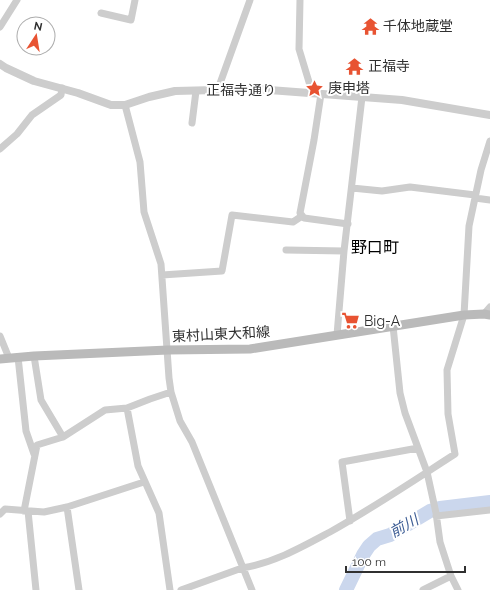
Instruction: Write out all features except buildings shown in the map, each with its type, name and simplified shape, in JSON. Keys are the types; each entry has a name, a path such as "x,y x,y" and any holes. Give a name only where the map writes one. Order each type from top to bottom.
{"main road":[{"name":"東村山東大和線","path":"9,358 168,350 250,349 488,312"}],"street":[{"path":"0,27 17,0"},
{"path":"101,13 131,20 135,0"},
{"path":"218,89 250,0"},
{"path":"300,0 299,49 312,92"},
{"name":"正福寺通り","path":"0,64 34,81 62,88 106,103 124,105 175,91 256,89 312,92 402,100 490,115"},
{"path":"0,149 17,134 32,115 61,95 62,88"},
{"path":"192,123 196,91"},
{"path":"321,94 300,214 304,218 348,224"},
{"path":"337,335 344,251 362,97"},
{"path":"124,105 140,162 144,212 161,264 168,350 168,378 171,392 180,421 192,442 252,590"},
{"path":"181,590 242,568 251,567 293,552 350,520 455,454 448,414 447,370 464,315 469,226 475,196 490,141"},
{"path":"352,188 382,191 410,187 475,196 490,200"},
{"path":"162,275 222,271 232,215 293,222 302,216"},
{"path":"286,250 344,251"},
{"path":"393,326 400,393 405,413 427,472 440,542 451,576 458,590"},
{"path":"0,336 9,358 26,430 34,454"},
{"path":"34,356 41,400 63,436"},
{"path":"36,590 26,511 34,454 37,445 63,436 105,410 127,408 171,392"},
{"path":"127,408 138,466 159,513 170,590"},
{"path":"350,520 342,462 418,448"},
{"path":"0,502 3,511 44,512 67,507 144,482"},
{"path":"67,507 79,590"},
{"path":"436,514 490,510"},
{"path":"423,590 451,576"}],"waterway":[{"name":"前川","path":"346,590 363,555 369,546 377,539 390,535 430,511 440,508 490,502"}],"place":[{"name":"千体地蔵堂","path":"370,26"},
{"name":"正福寺","path":"355,66"},
{"name":"庚申塔","path":"315,88"},
{"name":"Big-A","path":"351,321"}],"district":[{"name":"野口町","path":"375,247"}]}
